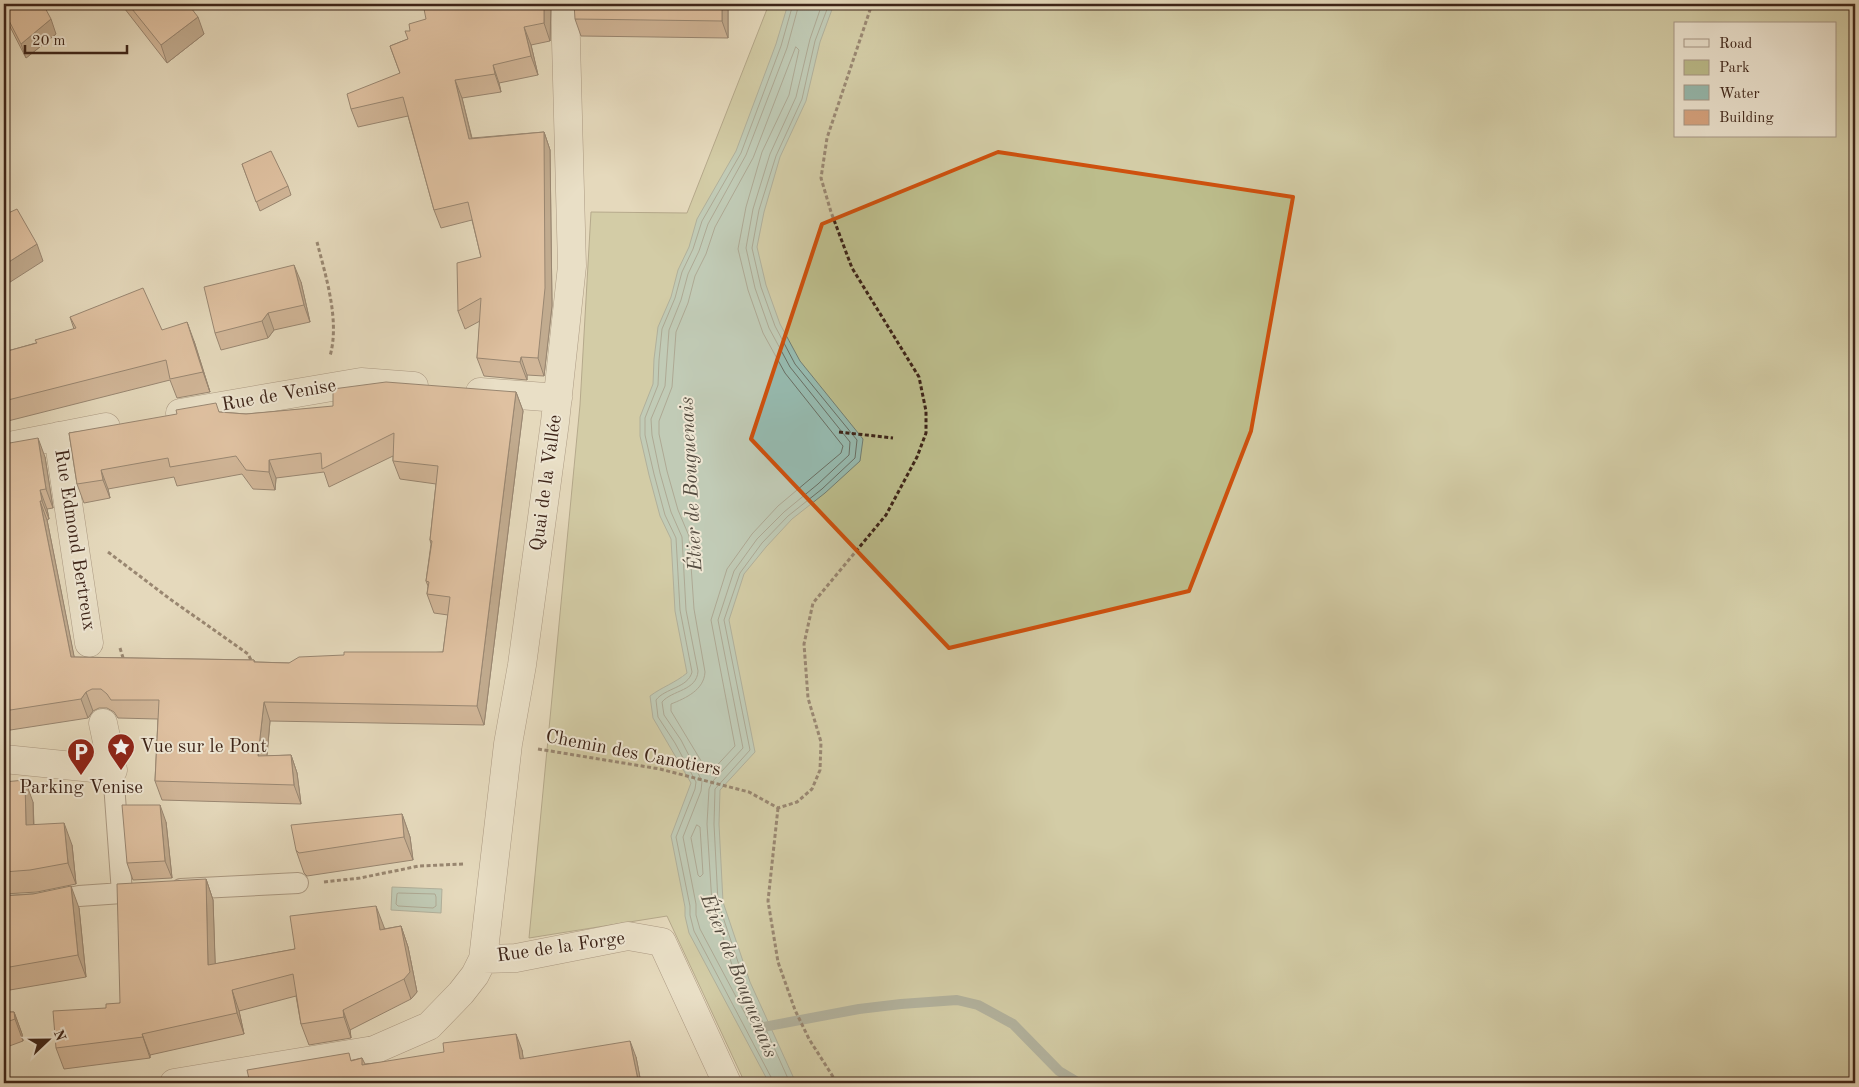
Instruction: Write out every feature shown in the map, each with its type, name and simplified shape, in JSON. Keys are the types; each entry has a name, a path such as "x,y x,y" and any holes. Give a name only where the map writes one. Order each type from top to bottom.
{"street":[{"name":"Quai de la Vallée","path":"484,959 508,744 523,655 558,398 572,266 565,4"},
{"name":"Rue de Venise","path":"156,418 361,382 558,398"},
{"path":"4,447 126,423"},
{"name":"Rue Edmond Bertreux","path":"58,436 89,643"},
{"path":"4,759 113,770 103,723"},
{"name":"Rue de la Forge","path":"484,959 516,958 628,936 662,942 727,1083"},
{"path":"174,1083 374,1050 429,1026 461,993 475,975 484,959"}],"lane":[{"path":"113,770 140,892"},
{"path":"4,906 39,904 79,896 298,883"}],"path":[{"path":"837,1083 809,1039 795,1010 778,962 768,901 778,808 797,802 812,789 820,770 821,742 808,698 804,644 813,604 886,515 918,457 926,433 926,411 919,377 852,268 831,212 821,178 827,138 872,4"},
{"path":"317,242 333,316 331,355 326,361"},
{"path":"839,432 893,438"},
{"path":"74,542 98,544 170,599 248,654 256,668 247,668"},
{"path":"89,643 118,642 127,669"},
{"name":"Chemin des Canotiers","path":"508,744 660,769 748,792 778,808"},
{"path":"298,883 360,878 419,866 466,863 494,868"}],"highlighted area":[{"path":"998,152 1293,197 1251,431 1189,591 949,648 751,439 822,224"}],"green space":[{"path":"769,4 1855,4 1855,1083 745,1083 667,916 529,938 580,405 591,212 687,213"}],"water":[{"name":"Étier de Bouguenais","path":"788,4 834,4 820,42 806,101 780,157 764,212 757,247 766,285 780,324 800,361 863,439 860,461 825,493 792,519 744,574 729,620 755,752 720,790 719,824 723,902 750,982 796,1083 769,1083 689,933 685,916 685,907 671,836 691,783 653,718 650,696 687,673 675,611 671,539 660,516 649,475 640,436 640,417 653,384 658,327 671,297 678,270 689,247 697,219 736,151 776,44"},
{"path":"392,887 442,889 441,913 391,910"}],"building":[{"path":"4,4 43,4 51,19 21,44 4,11"},
{"path":"128,4 188,4 198,17 161,45"},
{"path":"423,4 544,4 544,23 524,27 531,56 493,65 495,74 455,80 469,139 544,132 545,288 538,358 521,357 520,362 477,358 481,298 458,311 457,263 481,257 468,202 434,210 403,97 351,109 347,94 400,73 390,46 408,39 405,31 410,31 409,24 426,19"},
{"path":"574,4 722,4 722,21 575,19"},
{"path":"271,151 288,186 256,202 242,164"},
{"path":"17,209 37,244 4,265 4,215"},
{"path":"294,265 304,305 268,313 262,321 215,333 204,287"},
{"path":"143,288 162,330 187,322 203,372 170,379 166,360 4,401 4,352 37,343 35,340 76,328 70,317"},
{"path":"386,382 516,392 477,706 264,702 258,756 291,755 294,785 155,781 159,700 111,700 101,689 92,689 86,692 81,699 4,711 4,444 38,438 46,489 40,490 42,501 40,501 71,657 254,660 254,662 289,663 299,657 344,655 344,652 443,652 450,597 427,594 429,582 426,581 432,541 430,540 438,466 393,461 394,433 322,469 321,453 269,460 269,472 246,470 236,456 170,467 168,458 101,470 103,480 77,484 69,433 177,414 176,410 216,403 219,412 246,414 333,406 333,389"},
{"path":"25,780 26,825 64,823 68,863 30,870 4,872 4,782"},
{"path":"122,805 160,805 165,861 127,863"},
{"path":"402,814 404,837 299,853 296,850 291,825"},
{"path":"206,879 208,965 295,949 290,916 376,906 380,930 401,926 410,972 404,979 343,1010 344,1017 301,1024 293,974 232,990 237,1013 142,1034 143,1037 56,1048 53,1011 106,1008 106,1004 120,1003 117,884"},
{"path":"71,886 78,955 4,968 4,896 33,894"},
{"path":"4,1012 14,1012 15,1019 4,1023"},
{"path":"516,1034 520,1059 630,1041 638,1080 619,1083 250,1083 247,1070 349,1053 351,1061 362,1058 362,1065 444,1052 443,1043"}],"waterway":[{"name":"Étier de Bouguenais","path":"758,1028 859,1009 957,1000 978,1005 1013,1024 1059,1071 1079,1083"}],"place":[{"name":"Vue sur le Pont","path":"121,771"},
{"name":"Parking Venise","path":"81,776"}]}
